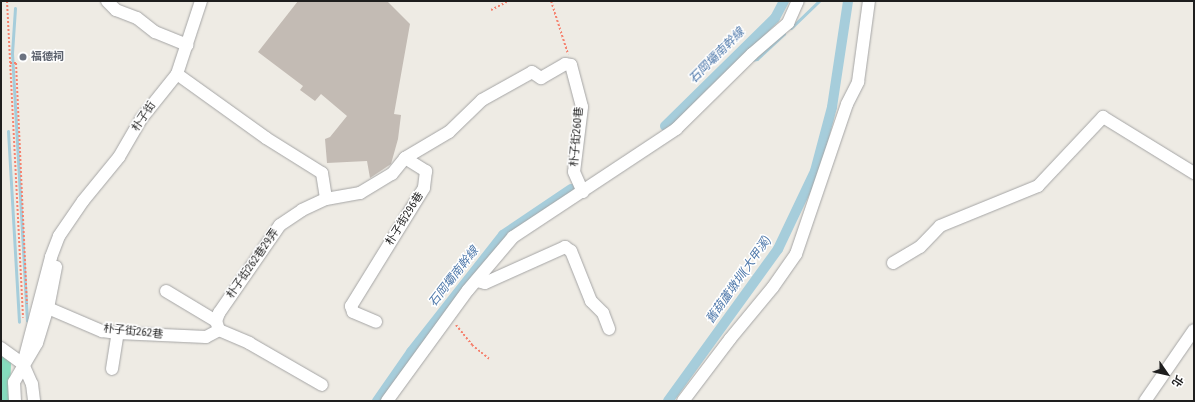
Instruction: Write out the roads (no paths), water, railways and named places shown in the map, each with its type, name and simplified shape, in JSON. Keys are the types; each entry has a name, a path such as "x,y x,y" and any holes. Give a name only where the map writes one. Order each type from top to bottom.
{"street":[{"path":"107,1 116,10 137,18 155,32 187,45"},
{"name":"朴子街","path":"23,364 51,257 67,224 119,157 141,119 177,74 201,1"},
{"path":"387,401 477,281 513,237 676,129 752,54 788,23 798,1"},
{"path":"683,401 730,339 773,287 796,254 847,104 858,82 869,1"},
{"name":"朴子街260巷","path":"405,158 450,132 482,100 532,72 541,78 565,64 571,65 582,107 574,172 582,192"},
{"path":"177,74 266,138 322,173 326,199 360,194 392,174 405,158"},
{"path":"893,263 920,247 940,226 1038,186 1103,117 1194,173"},
{"name":"朴子街296巷","path":"376,322 353,312 351,306 424,188 426,171 405,158"},
{"name":"朴子街262巷29弄","path":"218,326 219,313 242,277 280,225 302,210 326,199"},
{"name":"朴子街","path":"16,401 14,382 23,364 37,343 48,308 67,224"},
{"path":"477,281 485,283 565,247 571,251 591,301 603,313 609,329"},
{"path":"166,291 218,326 322,385"},
{"name":"朴子街262巷","path":"48,308 102,331 118,333 206,337 218,326"},
{"path":"1145,401 1194,330"},
{"path":"112,369 118,333"},
{"path":"1,348 23,364 32,384 34,401"}],"waterway":[{"name":"石岡壩南幹線","path":"665,126 775,18 784,1"},
{"path":"791,28 819,1"},
{"name":"舊葫蘆墩圳(大甲溪)","path":"668,401 778,249 815,171 832,107 848,1"},
{"path":"15,8 12,53 27,321"},
{"path":"751,60 757,59 784,34"},
{"path":"8,131 19,322"},
{"name":"石岡壩南幹線","path":"377,401 411,352 503,235 571,189"}],"place":[{"name":"福德祠","path":"23,57"}]}
